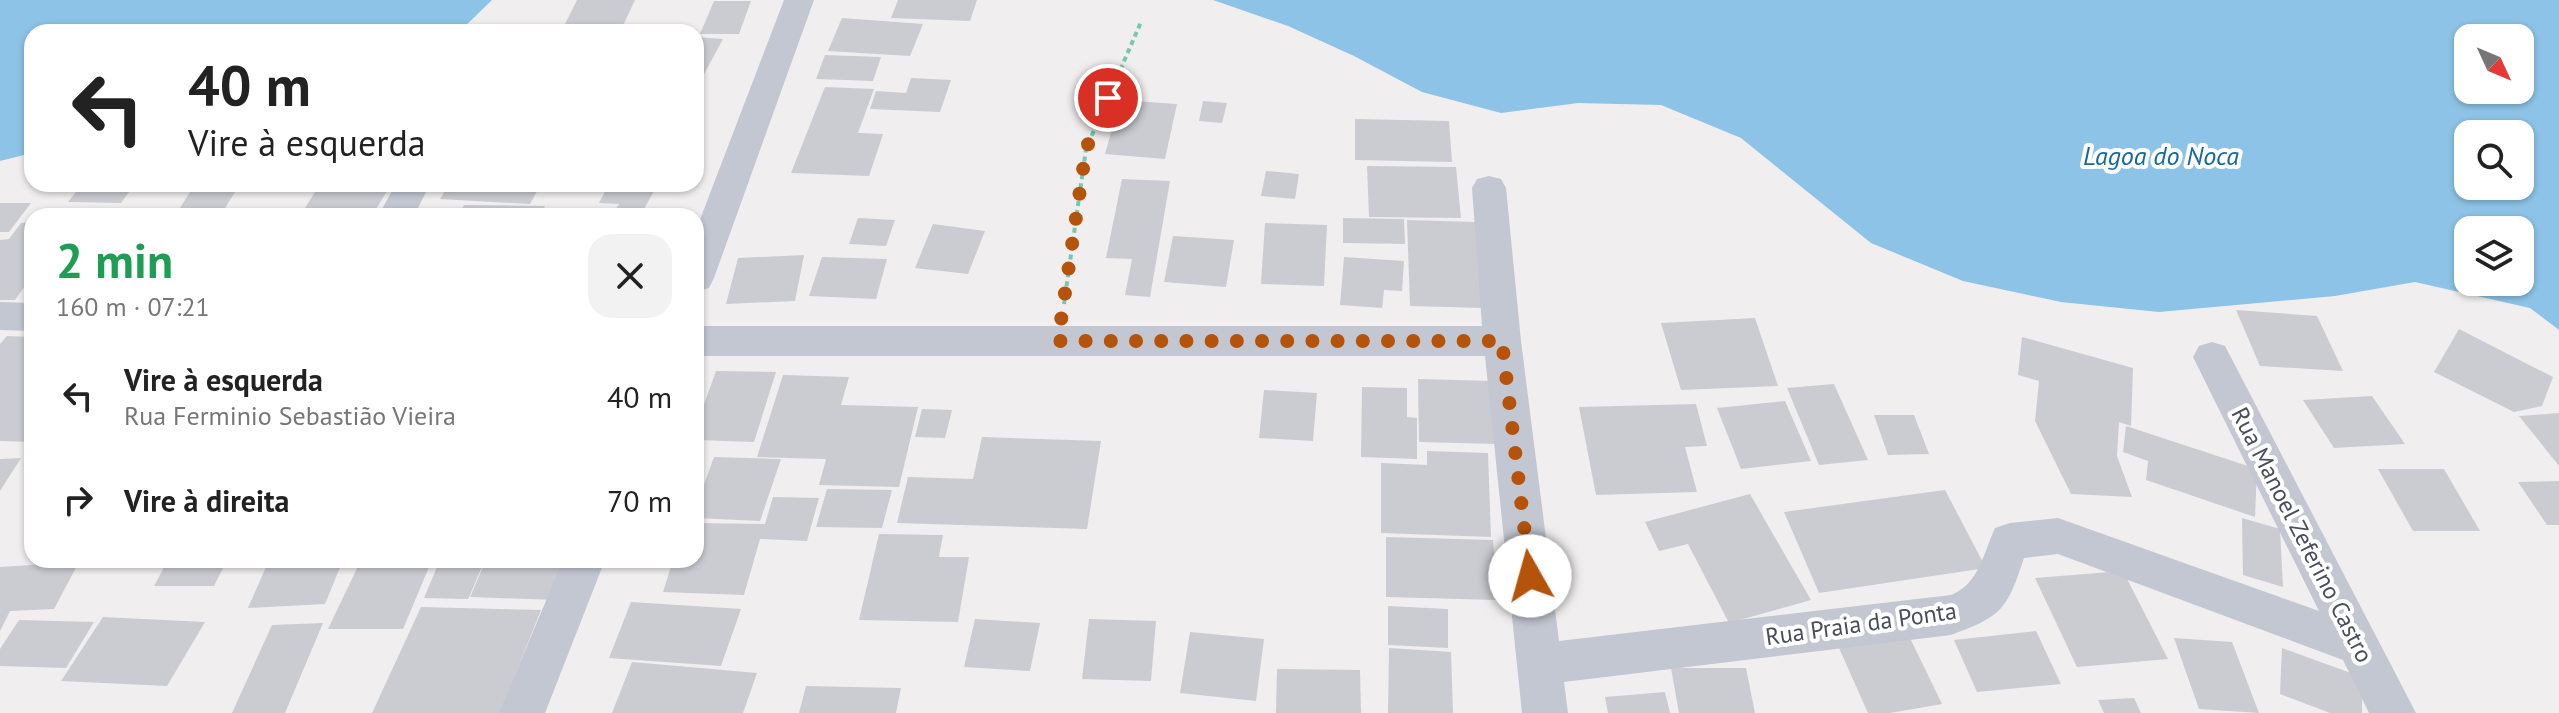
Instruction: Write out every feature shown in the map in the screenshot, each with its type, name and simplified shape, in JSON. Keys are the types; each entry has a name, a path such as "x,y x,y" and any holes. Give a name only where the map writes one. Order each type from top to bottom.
{"street":[{"path":"704,256 799,0"},
{"path":"1489,188 1502,341 1545,713"},
{"path":"0,316 24,317"},
{"path":"704,341 1502,341"},
{"name":"Rua Manoel Zeferino Castro","path":"2212,357 2393,713"},
{"name":"Rua Praia da Ponta","path":"1541,664 1951,615 1975,608 1991,594 1999,564 2010,541 2058,536 2360,646"},
{"path":"522,713 581,568"}],"path":[{"path":"1058,341 1086,149 1141,22"}],"water":[{"path":"0,0 492,0 467,24 24,24 24,155 0,161"},
{"name":"Lagoa do Noca","path":"1213,0 2559,0 2559,330 2530,308 2477,296 2534,296 2534,216 2454,216 2454,291 2415,282 2335,296 2159,312 2061,302 1963,281 1871,243 1741,138 1661,105 1578,103 1501,113 1422,92 1288,26"}],"building":[{"path":"577,0 635,0 624,24 565,24"},
{"path":"898,0 977,0 970,21 891,18"},
{"path":"714,1 751,1 739,34 704,34 704,25"},
{"path":"842,18 923,24 910,56 828,51"},
{"path":"704,38 723,39 704,74"},
{"path":"825,55 881,57 873,81 816,79"},
{"path":"911,78 951,80 940,112 870,109 876,91 906,93"},
{"path":"825,87 874,89 858,133 883,134 869,176 791,173"},
{"path":"1120,100 1177,104 1165,159 1105,154"},
{"path":"1203,101 1227,103 1222,123 1199,121"},
{"path":"1355,119 1449,121 1452,162 1355,160"},
{"path":"1367,166 1456,167 1461,218 1369,217"},
{"path":"1266,171 1299,174 1295,199 1261,196"},
{"path":"1122,179 1170,181 1150,297 1125,295 1132,259 1106,258"},
{"path":"76,192 129,192 121,203 68,202"},
{"path":"190,192 235,192 225,208 180,208"},
{"path":"315,192 386,192 377,208 305,208"},
{"path":"444,192 537,192 530,204 440,199"},
{"path":"605,192 654,192 644,208 617,208 619,204 599,203"},
{"path":"0,203 31,203 24,208 9,232 0,232"},
{"path":"464,205 545,206 544,208 462,208"},
{"path":"858,218 895,220 886,246 849,244"},
{"path":"1343,218 1404,219 1405,244 1343,243"},
{"path":"1407,220 1476,222 1482,308 1410,306"},
{"path":"24,223 24,287 15,300 0,300 0,240 9,239"},
{"path":"1265,223 1327,225 1324,286 1261,284"},
{"path":"933,224 985,231 968,274 915,268"},
{"path":"1173,236 1234,240 1226,287 1164,282"},
{"path":"804,255 795,301 726,304 738,258"},
{"path":"822,257 887,259 876,299 809,296"},
{"path":"1344,257 1404,261 1402,291 1384,290 1382,308 1340,305"},
{"path":"2236,310 2317,316 2343,371 2260,366"},
{"path":"1755,318 1778,386 1681,390 1661,323"},
{"path":"2459,329 2553,377 2542,406 2514,412 2434,372"},
{"path":"7,336 24,337 24,442 0,441 0,344"},
{"path":"2022,337 2133,368 2131,426 2119,422 2117,456 2132,497 2071,494 2035,421 2039,381 2018,375"},
{"path":"716,371 776,372 754,442 704,440 704,405"},
{"path":"783,375 849,377 841,405 918,407 899,487 819,485 826,459 757,457"},
{"path":"1418,379 1492,381 1496,444 1419,442"},
{"path":"1834,384 1868,460 1819,465 1787,388"},
{"path":"1362,387 1407,388 1407,417 1417,418 1417,459 1361,457"},
{"path":"1264,390 1317,393 1313,441 1259,438"},
{"path":"2372,396 2405,444 2334,448 2303,400"},
{"path":"1785,401 1811,461 1741,469 1717,408"},
{"path":"1696,404 1707,446 1685,447 1697,492 1596,495 1579,407"},
{"path":"922,409 952,410 945,438 915,437"},
{"path":"2559,413 2559,466 2519,416"},
{"path":"1874,415 1914,415 1929,454 1888,455"},
{"path":"2126,426 2257,469 2255,517 2146,480 2148,461 2123,452"},
{"path":"982,437 1101,441 1087,529 897,523 908,477 973,479"},
{"path":"1427,451 1488,453 1491,537 1381,533 1381,463 1427,465"},
{"path":"714,457 781,459 760,521 704,518 704,485"},
{"path":"21,458 0,491 0,459"},
{"path":"2378,469 2444,469 2480,531 2413,531"},
{"path":"2559,481 2559,525 2547,525 2518,482"},
{"path":"827,489 892,490 882,528 816,527"},
{"path":"1945,490 1986,568 1819,593 1784,512"},
{"path":"1750,494 1811,600 1729,623 1688,544 1659,551 1645,522"},
{"path":"773,497 819,498 807,541 760,539 744,595 663,592 670,568 704,568 704,523 765,524"},
{"path":"2242,518 2280,529 2283,587 2243,575"},
{"path":"879,534 943,535 939,557 969,557 958,622 859,620"},
{"path":"1386,537 1493,540 1497,600 1386,597"},
{"path":"0,567 76,568 54,609 10,611 0,631"},
{"path":"164,568 223,568 214,586 154,586"},
{"path":"266,568 340,568 325,604 248,608"},
{"path":"357,568 429,568 403,629 328,629"},
{"path":"437,568 482,568 468,599 424,598"},
{"path":"483,568 570,568 557,600 470,597"},
{"path":"2123,571 2168,659 2077,667 2035,578"},
{"path":"631,602 741,609 721,666 609,658"},
{"path":"1388,606 1448,609 1448,648 1388,645"},
{"path":"421,607 541,610 500,713 372,713"},
{"path":"103,617 205,622 167,686 61,681"},
{"path":"975,619 1040,623 1030,671 964,667"},
{"path":"1089,619 1156,621 1151,681 1082,679"},
{"path":"19,620 94,622 66,668 0,666 0,649"},
{"path":"323,623 285,713 232,713 272,625"},
{"path":"2036,631 2061,684 1977,692 1954,640"},
{"path":"1190,632 1264,639 1256,701 1180,693"},
{"path":"1909,636 1942,704 1890,713 1868,713 1839,648"},
{"path":"2174,638 2232,642 2259,713 2199,709"},
{"path":"1389,648 1451,652 1453,713 1388,713"},
{"path":"2282,648 2362,677 2362,713 2330,713 2280,694"},
{"path":"632,662 757,673 743,713 612,713"},
{"path":"1671,668 1746,668 1755,713 1679,713"},
{"path":"1277,669 1360,670 1361,713 1276,713"},
{"path":"806,686 901,688 896,713 799,713"},
{"path":"1665,692 1670,713 1608,713 1605,697"},
{"path":"2134,698 2141,713 2104,713 2098,700"}],"route":[{"path":"1108,98 1086,149 1058,341 1502,341 1530,576"}]}
